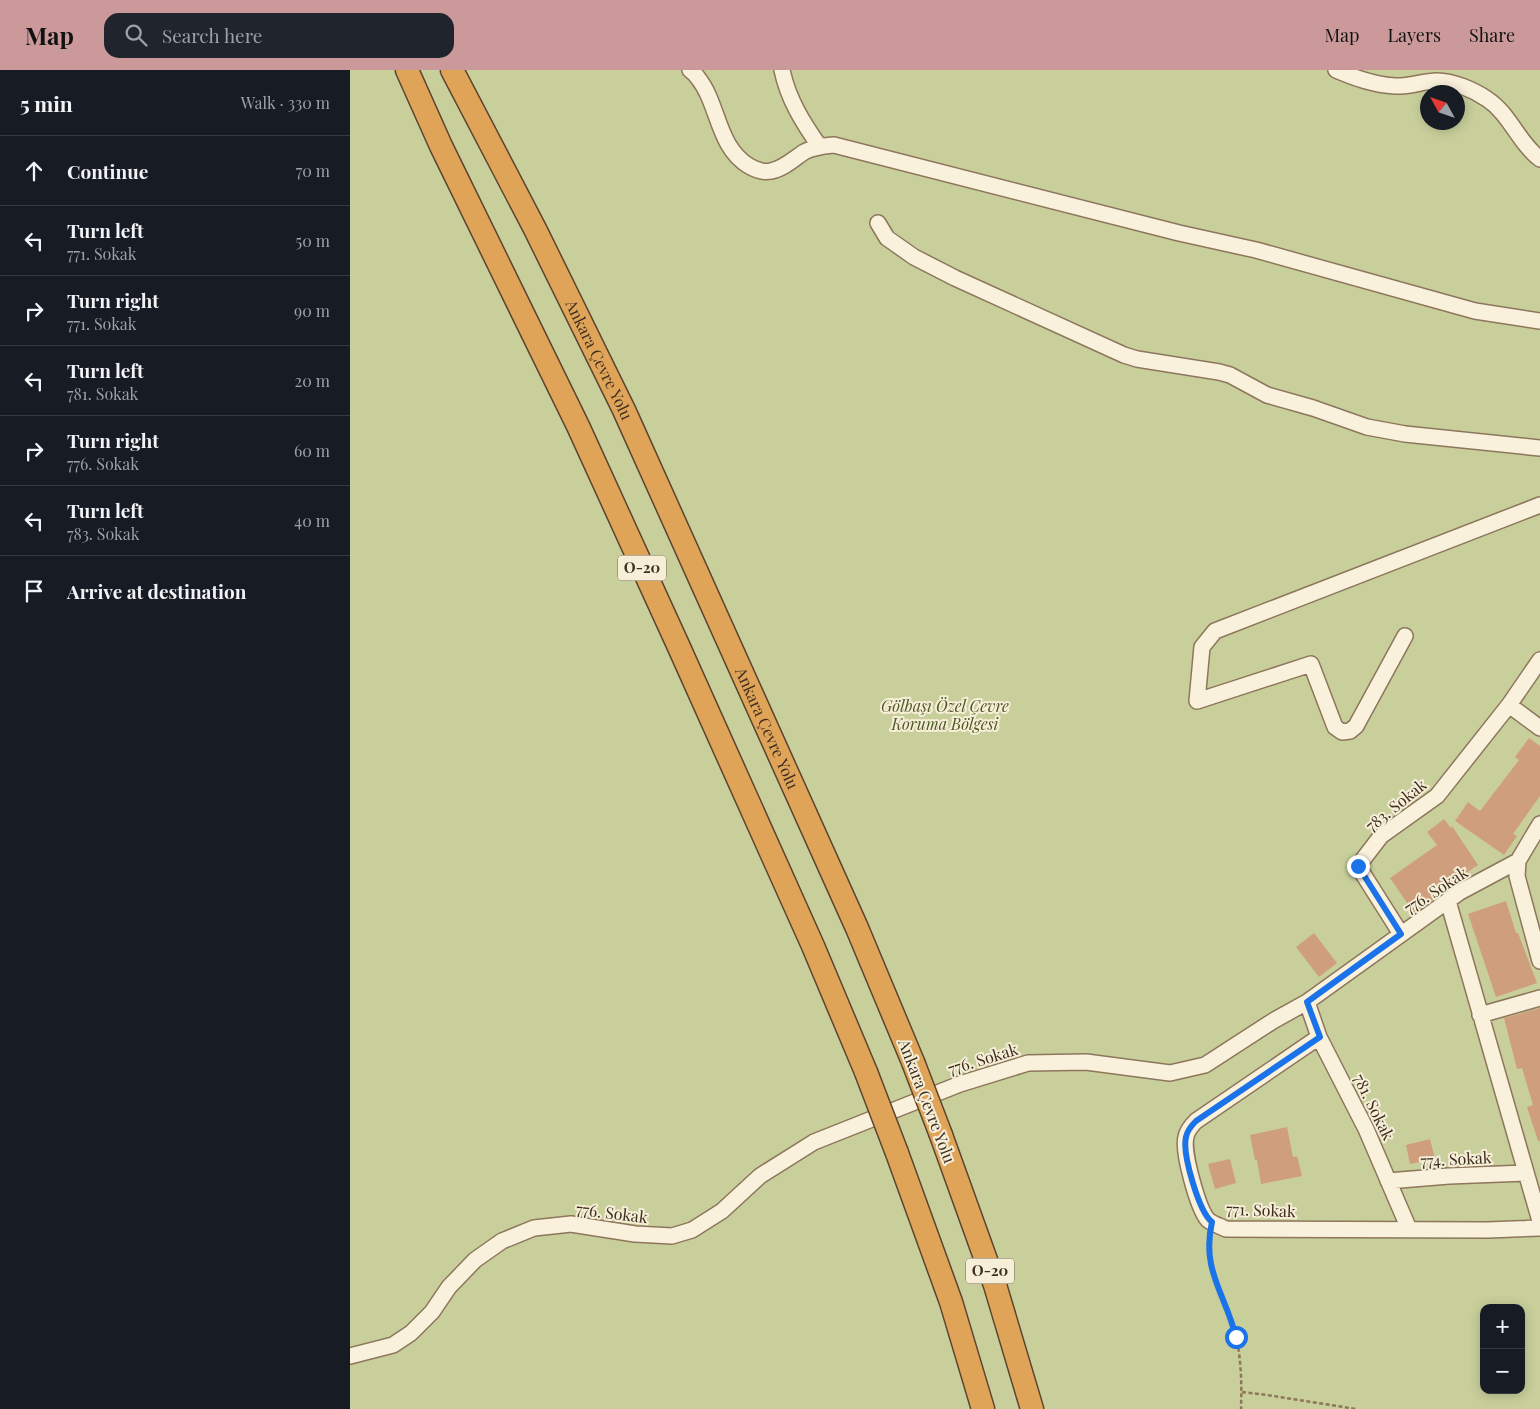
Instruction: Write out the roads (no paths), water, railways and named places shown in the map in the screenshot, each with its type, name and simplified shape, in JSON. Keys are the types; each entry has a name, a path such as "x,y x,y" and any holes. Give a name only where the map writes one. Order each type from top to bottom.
{"highway":[{"name":"O-20","path":"407,70 440,146 578,426 813,946 866,1072 897,1153 951,1302 983,1409"},
{"name":"Ankara Çevre Yolu","path":"452,70 565,288 624,410 857,928 913,1062 941,1135 995,1285 1032,1409"},
{"path":"458,70 474,111"}],"street":[{"path":"690,70 698,77 703,86 727,143 745,164 756,170 772,171 794,160 806,151 834,145 1179,233 1256,250 1475,310 1540,322"},
{"path":"782,70 784,82 794,106 820,147"},
{"path":"1336,70 1371,83 1397,87 1439,81 1469,90 1487,98 1498,107 1530,151 1540,159"},
{"path":"878,223 887,238 914,257 955,278 1124,355 1137,359 1230,375 1267,395 1382,430 1540,448"},
{"path":"1405,636 1356,726 1346,733 1335,727 1311,664 1197,701 1202,647 1215,631 1540,505"},
{"name":"783. Sokak","path":"1401,934 1358,866 1381,836 1437,796 1509,705 1540,660"},
{"path":"1509,705 1540,728"},
{"path":"1540,824 1518,861 1518,876 1540,961"},
{"name":"776. Sokak","path":"350,1356 393,1345 411,1333 432,1312 449,1287 475,1260 502,1241 534,1228 571,1224 635,1234 672,1236 692,1230 722,1211 760,1176 814,1142 960,1084 1028,1063 1086,1062 1170,1072 1206,1064 1273,1021 1307,1002 1460,892 1518,861"},
{"path":"1448,901 1540,1220"},
{"path":"1480,1015 1540,998"},
{"name":"781. Sokak","path":"1307,1002 1320,1037 1366,1129 1408,1229"},
{"name":"771. Sokak","path":"1320,1037 1196,1121 1188,1133 1185,1147 1193,1184 1202,1210 1212,1222 1226,1229 1488,1230 1540,1228"},
{"name":"774. Sokak","path":"1388,1181 1526,1173"}],"park label":[{"name":"Gölbaşı Özel Çevre Koruma Bölgesi","path":"945,715"}]}
